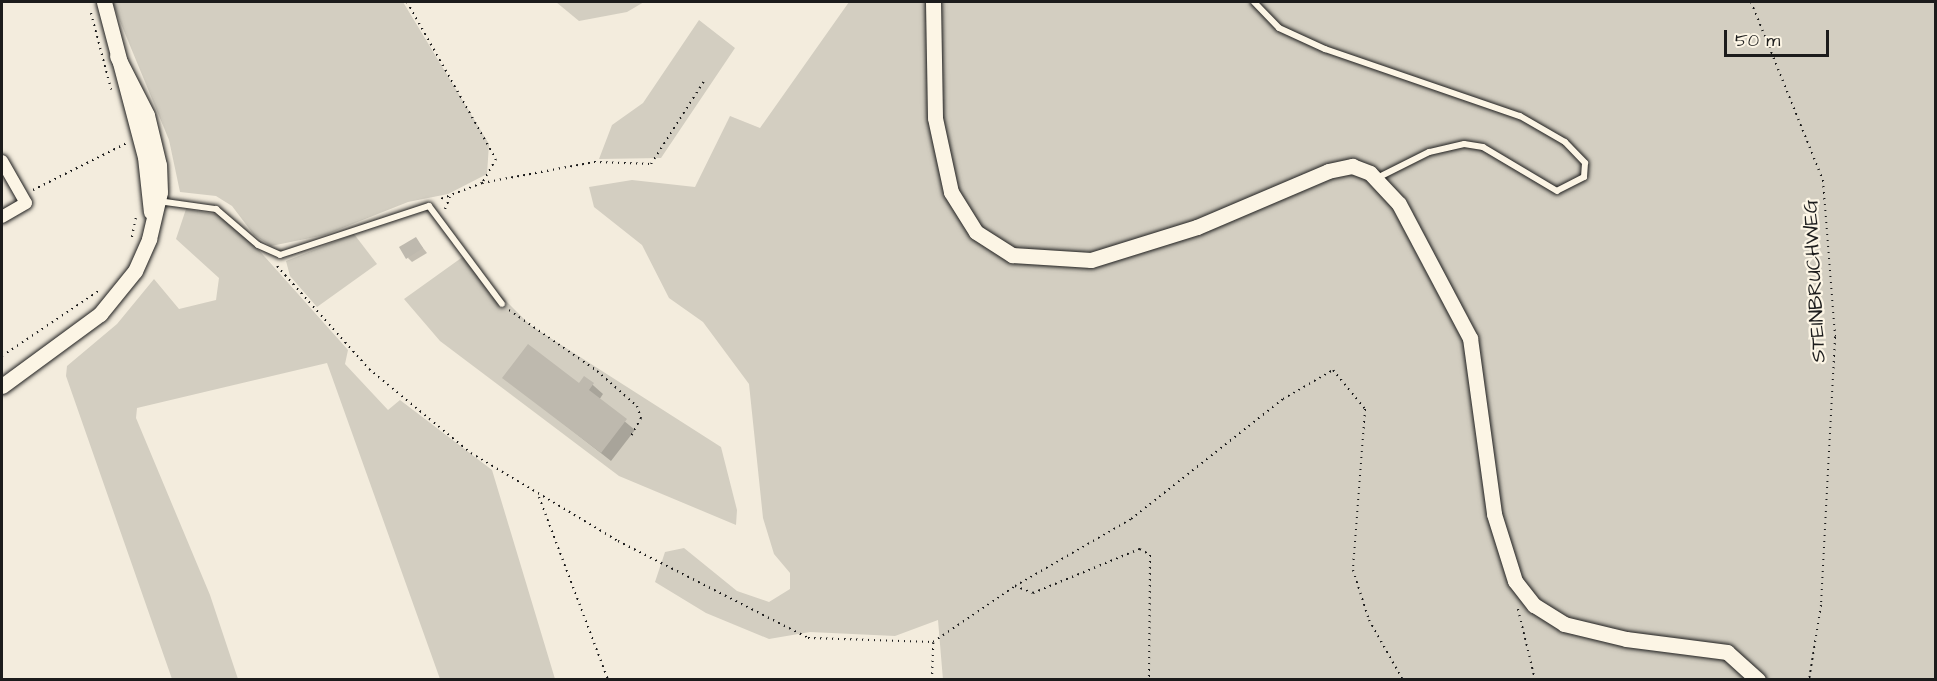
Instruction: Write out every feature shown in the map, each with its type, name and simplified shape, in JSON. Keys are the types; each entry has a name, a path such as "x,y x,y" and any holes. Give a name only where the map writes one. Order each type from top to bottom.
{"street":[{"path":"933,2 935,118 951,192 976,232 1012,255 1059,261 1102,257 1197,227 1328,171 1352,166 1377,178 1399,204 1470,338 1494,514 1515,581 1534,605 1563,624 1626,639 1726,651 1758,680"},
{"path":"2,386 100,314 135,271 149,239 155,201 154,136 117,56 97,4"},
{"path":"2,160 26,203 2,217"}],"lane":[{"path":"1254,2 1279,27 1325,49 1520,116 1565,142 1585,163 1584,177 1557,191 1483,147 1464,144 1429,152 1377,178"},
{"path":"155,201 216,209 267,251 289,253 418,206 429,206 444,220 502,304"}],"path":[{"path":"407,2 493,146 496,159 482,183"},
{"name":"STEINBRUCHWEG","path":"1750,2 1823,180 1835,337 1821,605 1809,680"},
{"path":"97,4 114,97"},
{"path":"418,206 482,183 594,162 651,164 704,81"},
{"path":"127,132 132,149"},
{"path":"22,196 109,148 135,140"},
{"path":"444,220 450,196"},
{"path":"130,245 136,212"},
{"path":"267,251 315,311 404,400 471,453 539,496 808,638 933,642 1015,586 1131,519 1283,399 1333,370 1365,409 1353,570 1369,620 1402,680"},
{"path":"2,356 107,282"},
{"path":"502,304 637,406 641,418 630,438"},
{"path":"539,496 608,680"},
{"path":"1015,586 1033,593 1140,549 1150,555 1149,680"},
{"path":"1516,603 1536,680"},
{"path":"932,680 933,642"}],"shaded area":[{"path":"112,2 403,2 489,144 487,174 448,194 408,202 325,235 271,246 254,235 232,206 216,196 180,192 169,140"},
{"path":"556,2 644,2 627,12 579,21"},
{"path":"849,2 1935,2 1935,679 943,680 938,620 895,636 810,632 769,639 706,613 655,582 665,552 684,548 737,591 769,602 790,589 790,573 774,554 763,518 749,384 703,322 669,298 642,245 594,207 589,187 632,180 695,187 730,116 760,128"},
{"path":"699,20 735,48 661,158 599,159 612,125 643,103"},
{"path":"186,209 226,216 240,229 348,350 345,364 388,410 400,400 492,470 555,679 440,679 327,363 137,408 136,418 210,595 238,679 172,679 66,376 67,366 117,324 154,279 179,309 216,300 219,278 176,239"},
{"path":"354,234 377,264 317,307 290,276 286,261"},
{"path":"464,256 492,297 497,292 530,325 721,447 737,510 736,525 619,476 440,341 404,299"}],"building":[{"path":"416,237 423,248 406,259 399,247"},
{"path":"528,344 579,383 584,376 594,383 589,390 627,419 601,453 502,378"}]}
